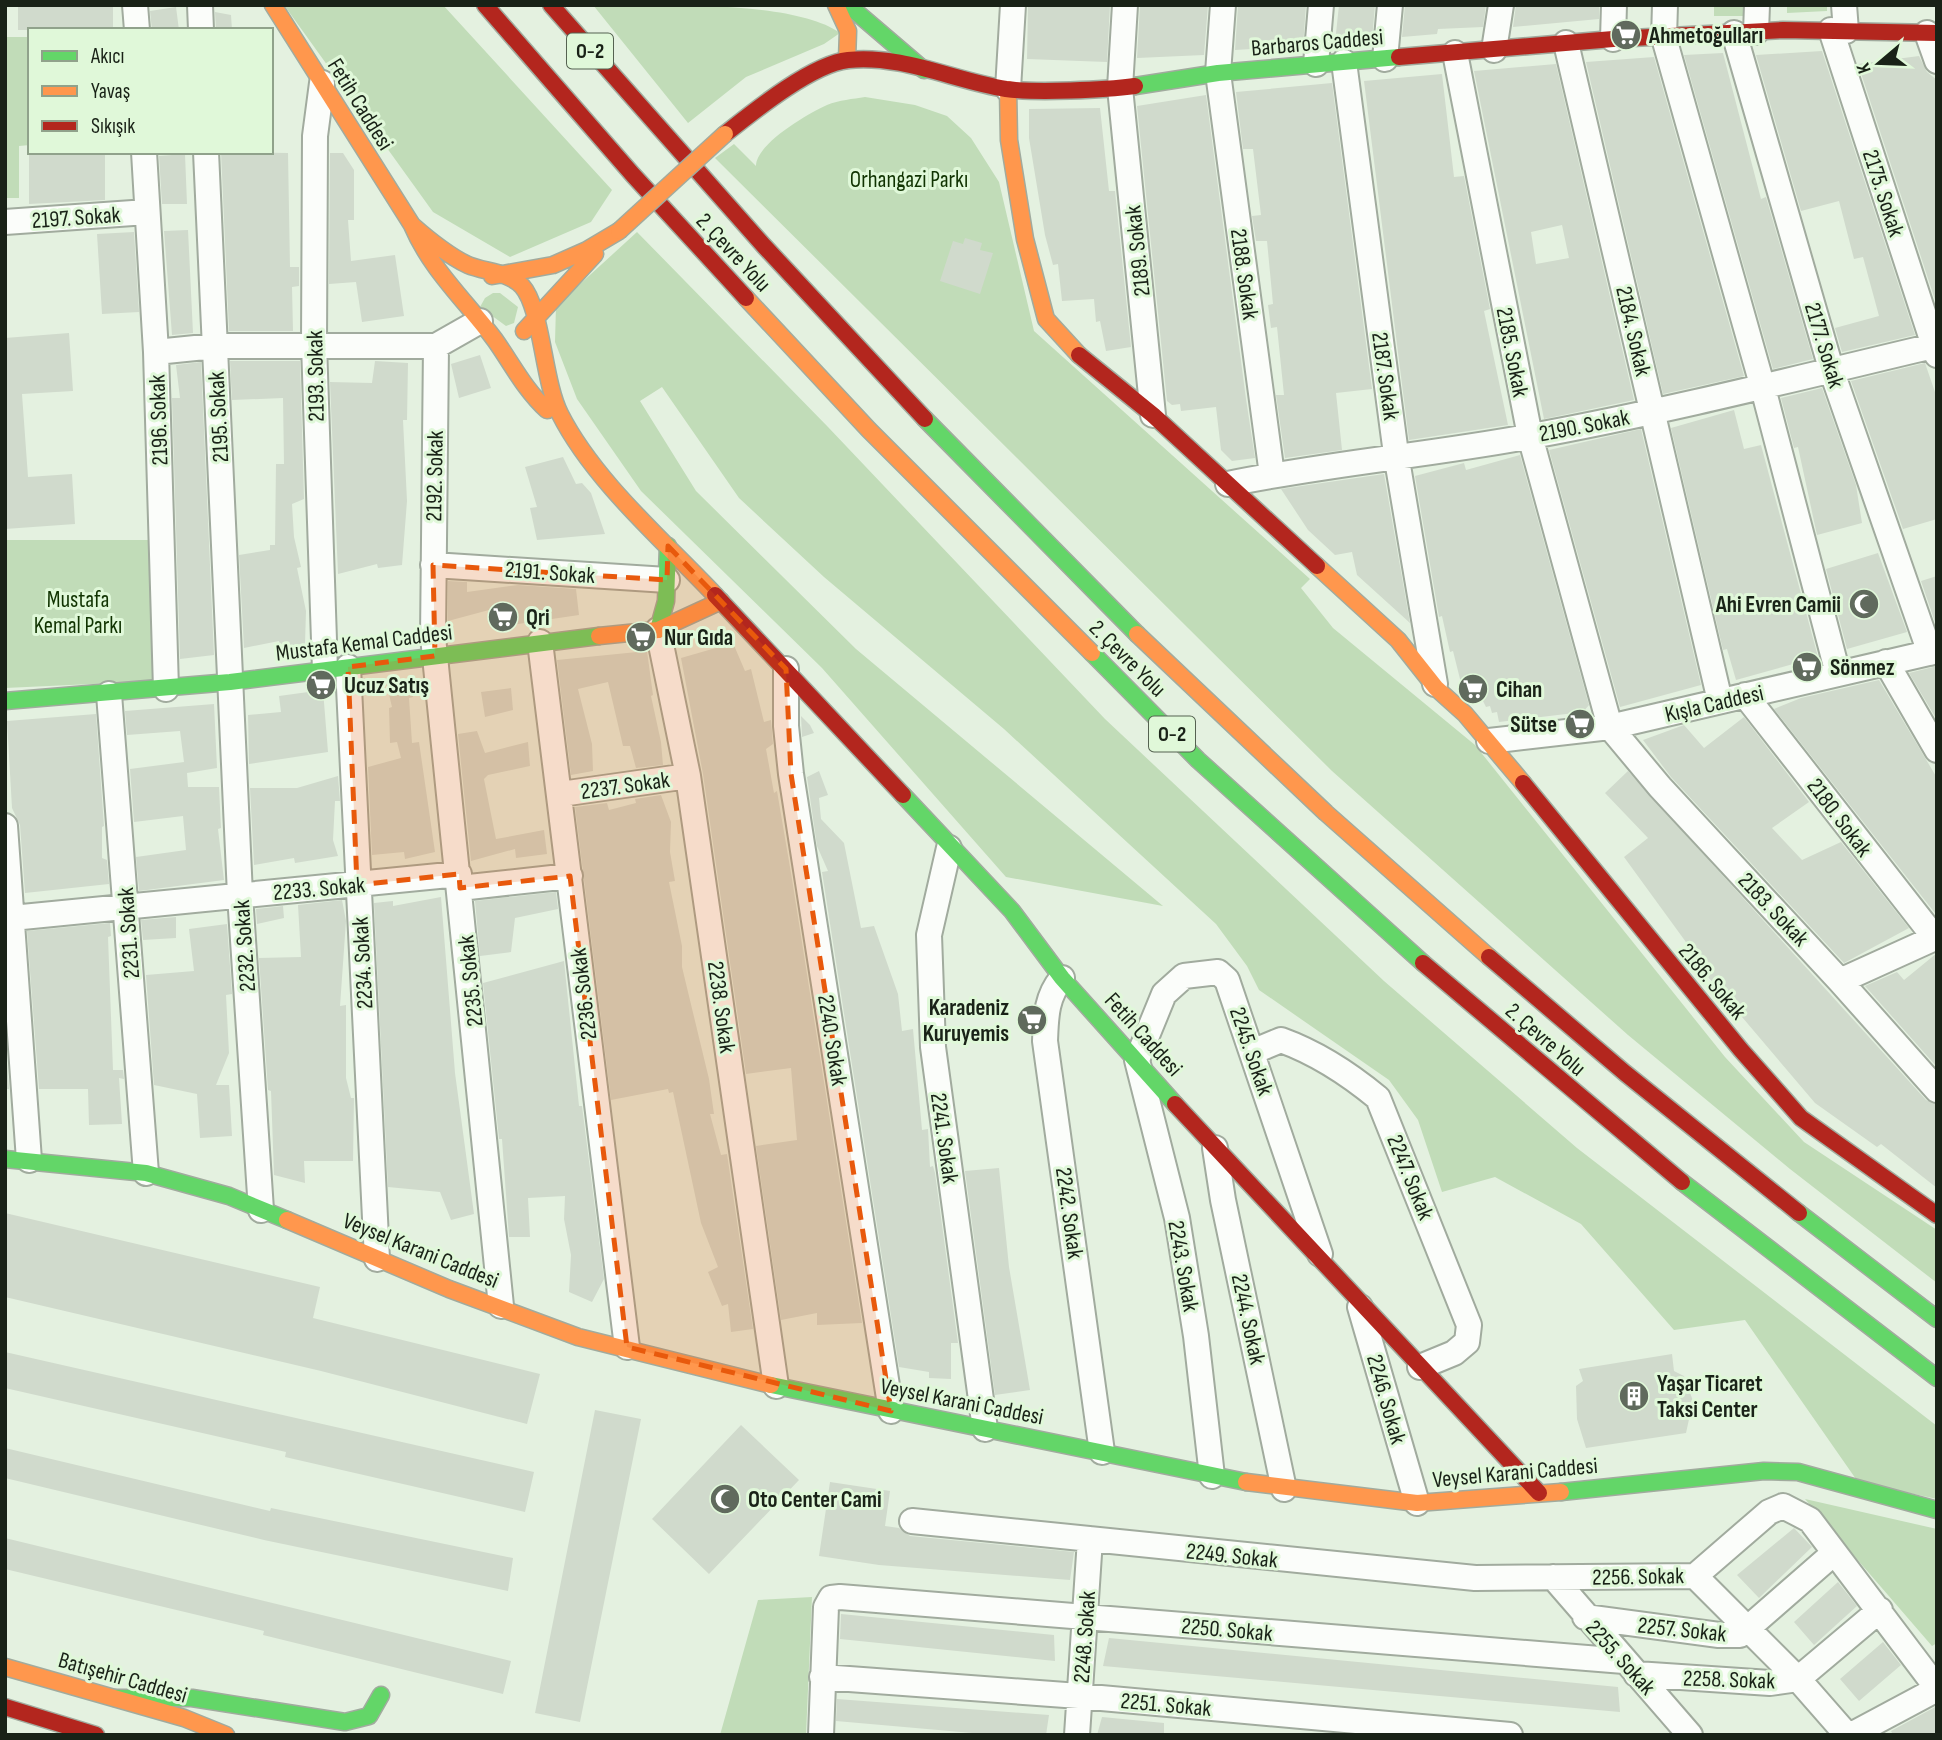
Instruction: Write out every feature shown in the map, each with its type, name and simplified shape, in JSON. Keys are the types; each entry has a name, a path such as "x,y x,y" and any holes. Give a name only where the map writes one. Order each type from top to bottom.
{"main road":[{"name":"Fetih Caddesi","path":"273,5 412,225"},
{"name":"2. Çevre Yolu","path":"485,5 633,175 869,430 1198,760 1412,953 1661,1166 1937,1378"},
{"name":"2. Çevre Yolu","path":"551,5 826,314 1024,520 1215,708 1427,904 1620,1070 1937,1319"},
{"path":"836,5 848,29 850,43 847,60"},
{"path":"848,5 866,18 894,48 924,70"},
{"name":"Barbaros Caddesi","path":"618,231 725,134 774,96 806,77 847,60 895,63 1008,89 1120,88 1219,73 1613,38 1930,28"},
{"path":"919,44 924,70"},
{"name":"2186. Sokak","path":"1008,89 1009,140 1025,239 1046,319 1074,351 1153,415 1398,640 1436,688 1465,714 1489,741 1723,1029 1801,1118 1937,1215"},
{"path":"412,225 449,254 514,279 525,289 532,301 542,369 565,426"},
{"path":"412,225 419,244 434,269 482,323 541,405 565,426"},
{"path":"482,323 477,287 497,274 529,271 558,263 594,247 618,231"},
{"path":"482,323 519,336 618,231"},
{"name":"Fetih Caddesi","path":"565,426 602,475 786,669 949,848 1012,911 1062,978 1215,1148 1539,1493"},
{"path":"659,630 667,580 668,546"},
{"name":"Mustafa Kemal Caddesi","path":"5,701 166,689 540,642 659,630 722,601"},
{"name":"Veysel Karani Caddesi","path":"17,1159 146,1172 229,1196 449,1289 501,1306 578,1337 776,1386 1212,1476 1284,1489 1417,1503 1764,1471 1798,1472 1937,1510"},
{"name":"Batışehir Caddesi","path":"5,1667 115,1698 226,1735"},
{"path":"115,1698 202,1699 345,1721 366,1719 374,1713 381,1695"},
{"path":"5,1707 96,1735"}],"street":[{"path":"135,5 137,28"},
{"path":"200,5 201,28"},
{"path":"1008,89 1013,5"},
{"name":"2189. Sokak","path":"1125,5 1120,88 1153,415"},
{"name":"2188. Sokak","path":"1223,5 1219,73 1272,475"},
{"path":"1316,64 1321,5"},
{"path":"1385,59 1390,5"},
{"path":"1494,50 1501,5"},
{"path":"1613,38 1614,5"},
{"path":"1665,5 1664,38 1763,388 1838,674"},
{"name":"2177. Sokak","path":"1757,5 1745,32 1832,372 1933,652"},
{"name":"2175. Sokak","path":"1844,5 1838,31 1936,349"},
{"path":"1930,28 1937,61"},
{"name":"2184. Sokak","path":"1566,43 1720,701"},
{"name":"2185. Sokak","path":"1455,53 1530,436 1610,727"},
{"name":"2187. Sokak","path":"1344,62 1396,454 1436,688"},
{"name":"2193. Sokak","path":"322,83 315,136 314,344 336,669"},
{"name":"2196. Sokak","path":"144,154 156,352 166,689"},
{"name":"2195. Sokak","path":"206,154 230,682"},
{"name":"2197. Sokak","path":"5,222 147,212"},
{"path":"156,352 215,346 436,346 482,323"},
{"name":"2192. Sokak","path":"435,656 433,565 436,346"},
{"name":"2190. Sokak","path":"1228,484 1396,454 1530,436 1653,412 1936,349"},
{"name":"2191. Sokak","path":"433,565 667,580"},
{"name":"2238. Sokak","path":"659,630 688,776 776,1386"},
{"name":"2236. Sokak","path":"540,642 561,794 626,1347"},
{"name":"Kışla Caddesi","path":"1489,741 1610,727 1933,652"},
{"name":"2235. Sokak","path":"435,656 460,881 501,1306"},
{"path":"1886,662 1937,750"},
{"name":"2234. Sokak","path":"336,669 358,885 377,1259"},
{"name":"2240. Sokak","path":"786,669 786,726 791,774 891,1410"},
{"name":"2232. Sokak","path":"230,682 240,895 261,1210"},
{"name":"2231. Sokak","path":"109,694 146,1172"},
{"name":"2180. Sokak","path":"1745,695 1936,938"},
{"name":"2183. Sokak","path":"1610,727 1660,787 1937,1090"},
{"name":"2237. Sokak","path":"561,794 688,776"},
{"path":"5,826 12,918 17,1159"},
{"name":"2241. Sokak","path":"949,848 929,935 933,1047 985,1429"},
{"name":"2233. Sokak","path":"12,918 125,905 358,885 570,876"},
{"path":"1840,981 1936,938"},
{"name":"2245. Sokak","path":"1138,1060 1164,994 1184,976 1219,972 1227,979 1322,1259"},
{"name":"2242. Sokak","path":"1062,978 1052,989 1047,1008 1045,1041 1102,1452"},
{"name":"2247. Sokak","path":"1252,1052 1281,1040 1302,1048 1349,1074 1377,1098 1469,1325 1467,1342 1454,1353 1420,1367"},
{"name":"2243. Sokak","path":"1138,1060 1177,1219 1196,1336 1212,1476"},
{"name":"2244. Sokak","path":"1215,1148 1223,1200 1284,1489"},
{"name":"2246. Sokak","path":"1356,1296 1417,1503"},
{"name":"2256. Sokak","path":"1553,1577 1695,1576 1769,1512 1783,1506 1810,1520 1834,1553"},
{"name":"2249. Sokak","path":"912,1521 1475,1578 1553,1577"},
{"name":"2248. Sokak","path":"1077,1735 1090,1539"},
{"path":"1695,1576 1798,1679 1849,1735 1937,1688 1834,1553"},
{"name":"2257. Sokak","path":"1585,1617 1719,1635 1740,1634 1748,1630 1834,1553"},
{"name":"2255. Sokak","path":"1553,1577 1690,1735"},
{"name":"2250. Sokak","path":"822,1678 826,1607 831,1598 1086,1617 1630,1667"},
{"name":"2258. Sokak","path":"1630,1667 1770,1683 1798,1679 1880,1610"},
{"path":"821,1735 822,1678"},
{"name":"2251. Sokak","path":"822,1678 1079,1696 1510,1735"}],"highlighted area":[{"path":"668,546 786,669 791,774 891,1411 627,1347 570,876 460,888 459,874 357,885 348,667 435,656 433,565 667,580"}],"green space":[{"path":"284,5 443,5 612,190 591,222 510,257 433,212"},
{"path":"593,5 687,5 758,10 819,22 840,33 824,44 746,77 688,123"},
{"path":"1714,5 1748,5 1748,16 1714,16"},
{"path":"1787,5 1827,5 1827,11 1787,13"},
{"path":"5,37 28,37 28,145 19,146 19,198 5,198"},
{"name":"Orhangazi Parkı","path":"865,97 915,105 947,116 971,138 999,182 1034,331 1310,579 1301,588 1333,628 1475,745 1725,1057 1804,1142 1937,1230 1937,1283 1790,1169 1628,1035 1332,771 715,158 734,144 756,166 764,148 796,122 832,103"},
{"path":"637,232 828,427 1105,719 1384,981 1577,1148 1937,1426 1937,1499 1858,1482 1745,1320 1674,1330 1581,1224 1495,1177 1442,1192 1418,1120 1389,1080 1259,990 1247,966 1216,924 1004,729 824,577 739,498 662,387 640,401 696,491 856,649 1163,906 1006,877 822,668 641,491 577,399 555,342 556,306"},
{"path":"493,293 500,293 518,307 514,323 506,326 480,307 485,298"},
{"name":"Mustafa Kemal Parkı","path":"5,540 153,540 158,681 5,688"},
{"path":"1805,1499 1937,1529 1937,1643 1932,1646"},
{"path":"812,1597 806,1735 720,1735 758,1600"}],"building":[{"path":"18,5 113,5 113,28 18,30"},
{"path":"1028,5 1110,5 1107,62 1027,59"},
{"path":"1140,5 1208,5 1204,55 1137,58"},
{"path":"1238,5 1306,5 1303,46 1235,50"},
{"path":"1339,5 1375,5 1372,40 1335,43"},
{"path":"1405,5 1486,5 1483,27 1438,29 1437,34 1402,37"},
{"path":"1516,5 1599,5 1599,19 1513,27"},
{"path":"176,7 179,28 152,28 150,11"},
{"path":"215,12 231,15 232,28 216,28"},
{"path":"1822,51 1915,335 1842,352 1835,328 1879,316 1863,257 1854,259 1839,201 1801,211 1756,55"},
{"path":"1723,53 1761,199 1766,197 1813,359 1773,369 1684,55"},
{"path":"1919,56 1927,72 1937,80 1937,306 1858,64"},
{"path":"1654,57 1744,376 1663,394 1586,62"},
{"path":"1556,64 1634,400 1544,419 1474,71","holes":["1562,225 1569,258 1536,264 1531,232"]},
{"path":"1442,74 1454,177 1464,176 1490,309 1484,311 1508,425 1409,440 1364,81"},
{"path":"1332,83 1372,389 1336,393 1342,450 1285,458 1276,395 1284,395 1277,327 1271,328 1268,305 1273,304 1267,241 1256,241 1252,216 1261,215 1253,149 1243,149 1236,92"},
{"path":"1206,95 1255,458 1232,461 1221,450 1216,407 1181,411 1180,404 1172,405 1167,401 1137,106"},
{"path":"1100,108 1109,191 1115,191 1131,347 1106,351 1100,321 1096,322 1094,299 1062,301 1058,264 1053,265 1045,235 1029,138 1029,109"},
{"path":"288,153 290,267 299,267 299,286 292,287 293,331 229,331 221,154"},
{"path":"330,153 343,153 354,170 354,220 348,220 351,261 395,255 404,316 362,322 356,282 329,284"},
{"path":"29,154 105,155 105,200 29,204"},
{"path":"185,154 187,204 162,204 159,156"},
{"path":"188,230 193,333 172,335 164,231"},
{"path":"134,232 139,312 102,314 97,234"},
{"path":"965,238 982,243 980,250 993,253 980,294 940,281 953,241 963,244"},
{"path":"69,333 73,391 22,394 28,477 72,474 75,524 5,529 5,338"},
{"path":"480,355 491,388 459,398 451,364"},
{"path":"230,361 300,361 304,499 292,504 294,537 301,567 297,568 306,611 305,644 280,651 279,641 244,648 239,555 270,550 270,545 275,545 276,464 284,464 283,398 232,400"},
{"path":"375,361 408,363 407,420 403,420 407,501 402,565 378,568 377,564 338,574 330,382 372,383"},
{"path":"201,362 214,655 180,659 172,398 180,398 176,365"},
{"path":"1925,363 1937,398 1937,519 1903,529 1851,381"},
{"path":"1822,388 1856,485 1862,523 1817,535 1798,447 1794,448 1781,398"},
{"path":"1734,410 1744,449 1761,445 1818,657 1736,680 1727,649 1723,650 1671,428"},
{"path":"1641,429 1701,685 1620,707 1549,450"},
{"path":"1520,455 1589,705 1583,712 1499,722 1497,712 1492,713 1490,706 1486,707 1482,699 1461,683 1453,651 1450,652 1442,616 1439,617 1415,476 1464,463 1466,470"},
{"path":"563,457 576,484 582,483 591,493 605,534 537,540 530,508 537,507 525,467"},
{"path":"1384,474 1410,623 1357,575 1352,552 1335,555 1308,530 1281,489"},
{"name":"Ahi Evren Camii","path":"1878,553 1907,632 1847,649 1826,569"},
{"path":"1937,576 1937,625 1936,625 1921,581"},
{"path":"448,581 467,582 467,592 518,585 576,589 579,615 491,628 489,610 448,621"},
{"path":"733,643 745,671 751,669 764,722 771,720 773,744 766,749 774,793 777,791 792,879 862,1323 817,1325 817,1313 781,1320 756,1146 797,1140 791,1068 746,1074 703,774 681,658"},
{"path":"647,651 651,696 663,765 636,768 630,746 623,746 608,682 578,689 592,744 593,771 571,775 557,660"},
{"path":"1937,666 1937,720 1909,673"},
{"path":"412,679 413,697 409,698 412,743 419,742 435,852 405,859 404,852 372,855 368,767 401,758 397,742 390,743 389,708 392,707 386,682"},
{"path":"1879,680 1937,778 1935,913 1774,709 1801,698"},
{"path":"511,688 513,710 485,717 481,692"},
{"path":"323,690 328,752 249,764 248,715 281,712 279,696"},
{"path":"214,704 217,768 187,773 188,787 219,787 221,828 218,829 224,880 139,891 136,857 186,850 183,816 134,822 130,769 184,762 180,731 127,735 125,711"},
{"path":"96,714 104,826 102,858 107,860 109,884 25,893 20,825 12,808 7,721"},
{"path":"801,716 810,725 814,733 802,737"},
{"path":"1744,717 1809,802 1772,828 1802,860 1841,842 1909,928 1844,963 1671,777 1643,740 1684,725 1704,748"},
{"path":"477,731 485,753 528,742 530,766 488,775 484,779 496,839 544,830 547,854 516,858 515,849 471,861 458,734"},
{"path":"819,771 828,795 819,798 821,819 844,843 861,928 874,926 898,994 902,1031 913,1029 922,1130 928,1129 930,1167 933,1166 935,1173 958,1343 951,1343 951,1379 929,1378 929,1372 899,1367 822,872 828,871 817,846 807,777"},
{"path":"1628,771 1926,1100 1937,1104 1937,1188 1881,1144 1877,1147 1815,1103 1686,951 1691,949 1624,857 1648,838 1605,793"},
{"path":"338,776 340,801 335,801 333,840 338,856 295,863 294,858 254,865 250,788 297,788"},
{"path":"661,795 671,822 670,852 675,881 669,882 682,946 682,967 709,1079 714,1114 710,1114 721,1155 727,1154 753,1329 731,1332 728,1304 722,1306 708,1272 718,1267 701,1223 673,1092 669,1093 668,1089 611,1100 575,807 607,803 609,810 636,803 635,799"},
{"path":"556,892 558,909 515,918 511,952 480,956 475,901"},
{"path":"441,897 455,1073 474,1214 451,1220 440,1192 388,1187 374,903 393,901 393,906"},
{"path":"342,900 346,921 340,1006 346,1005 346,1078 351,1098 354,1098 353,1161 304,1161 305,1183 274,1175 271,1091 268,1090 259,958 301,957 298,905"},
{"path":"283,906 284,918 257,924 256,909"},
{"path":"176,917 176,938 143,940 141,920"},
{"path":"110,923 111,936 108,937 113,1070 123,1070 124,1079 119,1078 122,1124 89,1125 88,1089 39,1089 27,931"},
{"path":"227,924 232,994 226,995 229,1053 216,1085 229,1085 232,1136 200,1138 197,1094 154,1085 146,975 194,971 189,929"},
{"path":"1937,953 1937,1067 1865,986 1897,972 1904,980"},
{"path":"564,961 579,1106 582,1106 604,1279 592,1302 569,1292 571,1255 564,1219 565,1196 528,1198 530,1237 509,1237 502,1139 499,1139 483,983"},
{"path":"5,1037 9,1089 5,1089"},
{"path":"999,1168 1009,1267 1030,1390 995,1395 965,1171"},
{"path":"5,1213 320,1287 313,1318 540,1374 527,1424 321,1371 5,1297"},
{"path":"5,1352 534,1472 525,1512 285,1457 286,1452 5,1388"},
{"name":"Yaşar Ticaret Taksi Center","path":"1672,1354 1674,1371 1684,1376 1693,1401 1686,1433 1586,1448 1577,1419 1576,1386 1583,1381 1579,1369"},
{"path":"595,1410 641,1419 580,1722 535,1713"},
{"name":"Oto Center Cami","path":"741,1425 799,1480 709,1574 652,1519"},
{"path":"5,1448 270,1511 271,1508 513,1558 508,1591 264,1540 5,1478"},
{"path":"830,1482 890,1491 885,1526 899,1528 910,1536 1074,1552 1070,1580 879,1565 819,1556"},
{"path":"1794,1528 1812,1547 1759,1598 1737,1575"},
{"path":"5,1538 511,1661 503,1694 263,1635 264,1631 5,1569"},
{"path":"1838,1582 1857,1606 1814,1645 1794,1622"},
{"path":"841,1614 1054,1635 1055,1661 840,1639"},
{"path":"1109,1638 1618,1687 1620,1712 1103,1666"},
{"path":"1883,1642 1901,1665 1859,1701 1840,1679"},
{"path":"837,1699 1049,1715 1046,1735 995,1735 836,1721"},
{"path":"1937,1706 1937,1735 1893,1735 1891,1731"},
{"path":"1102,1717 1164,1723 1164,1735 1097,1735"}],"traffic: fast":[{"path":"848,5 924,70"},
{"path":"1135,86 1218,73 1399,57"},
{"path":"925,419 1137,634"},
{"path":"658,630 666,601 668,546"},
{"path":"5,701 230,682 599,636"},
{"path":"1092,653 1198,760 1423,963"},
{"path":"903,795 1012,911 1062,978 1175,1104"},
{"path":"5,1159 146,1173 229,1196 287,1220"},
{"path":"1682,1182 1937,1378"},
{"path":"1799,1213 1937,1319"},
{"path":"771,1385 1246,1482"},
{"path":"1561,1492 1764,1471 1798,1472 1937,1510"},
{"path":"115,1698 192,1698 345,1722 369,1716 381,1695"}],"traffic: slow":[{"path":"273,5 429,256 495,340 525,385 547,410"},
{"path":"836,5 848,31 847,60"},
{"path":"1008,89 1009,140 1025,239 1046,319 1079,355"},
{"path":"619,231 725,134"},
{"path":"412,225 460,261 504,275 522,286 534,311 554,400 574,439 610,486 715,595"},
{"path":"492,276 553,265 587,250 619,231"},
{"path":"524,331 595,254"},
{"path":"746,298 869,430 1092,653"},
{"path":"1317,566 1398,640 1436,688 1465,714 1523,783"},
{"path":"599,636 658,630 721,601"},
{"path":"1137,634 1326,813 1489,957"},
{"path":"287,1220 449,1289 578,1337 771,1385"},
{"path":"1246,1482 1417,1503 1561,1492"},
{"path":"5,1667 184,1718 226,1735"}],"traffic: jam":[{"path":"485,5 633,175 746,298"},
{"path":"551,5 764,246 925,419"},
{"path":"1399,57 1613,39 1783,30 1937,33"},
{"path":"725,134 801,79 834,63 848,60 868,59 908,64 1006,89 1070,90 1135,86"},
{"path":"1079,355 1153,415 1317,566"},
{"path":"715,595 903,795"},
{"path":"1523,783 1741,1050 1801,1118 1937,1215"},
{"path":"1489,957 1625,1073 1799,1213"},
{"path":"1423,963 1682,1182"},
{"path":"1175,1104 1539,1493"},
{"path":"5,1707 96,1735"}],"place":[{"name":"Ahmetoğulları","path":"1626,35"},
{"name":"Ahi Evren Camii","path":"1864,604"},
{"name":"Qri","path":"503,617"},
{"name":"Nur Gıda","path":"641,637"},
{"name":"Sönmez","path":"1807,667"},
{"name":"Ucuz Satış","path":"321,685"},
{"name":"Cihan","path":"1473,689"},
{"name":"Sütse","path":"1580,724"},
{"name":"Karadeniz Kuruyemis","path":"1032,1020"},
{"name":"Yaşar Ticaret Taksi Center","path":"1634,1396"},
{"name":"Oto Center Cami","path":"725,1499"}]}
